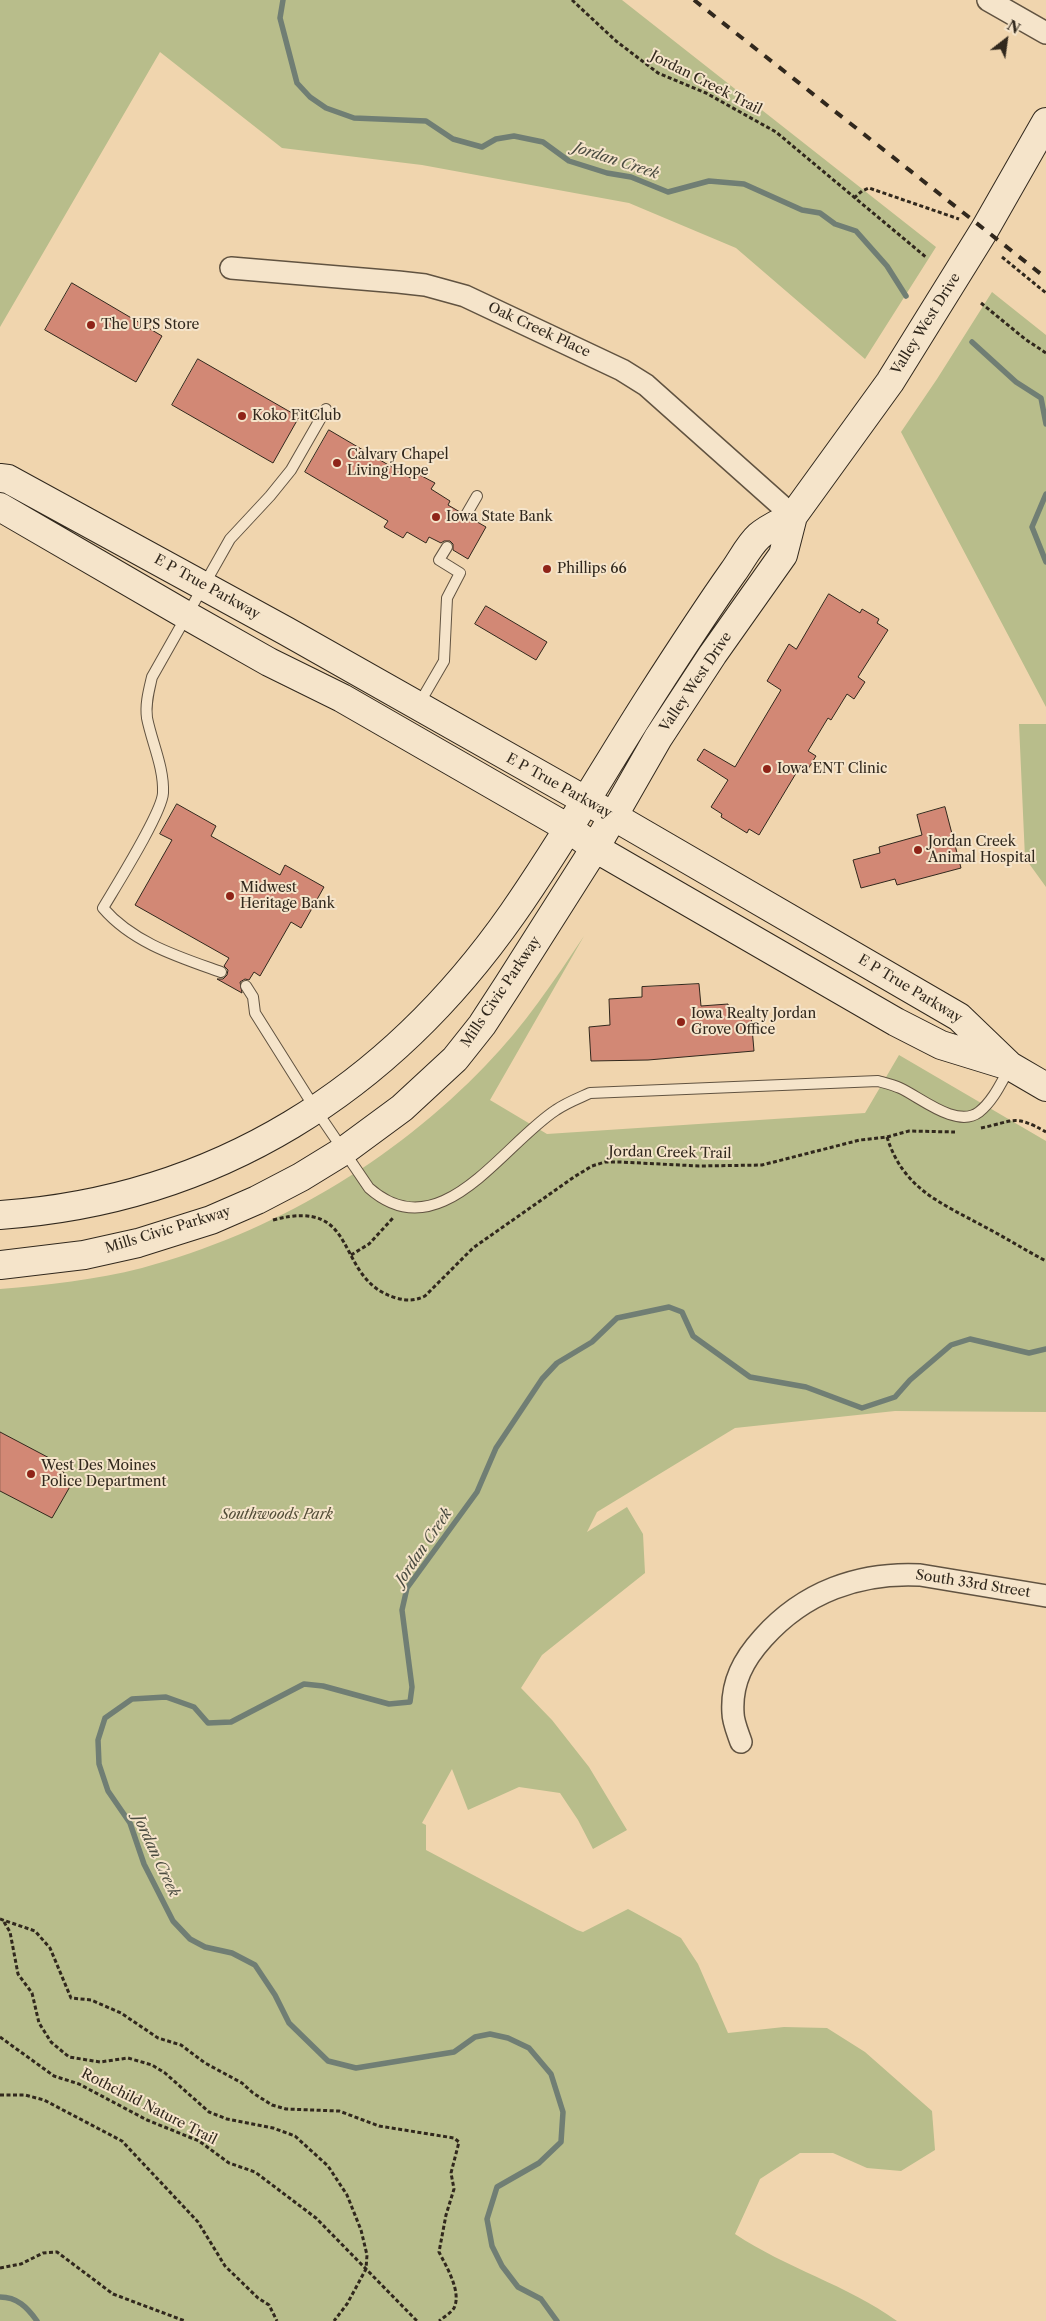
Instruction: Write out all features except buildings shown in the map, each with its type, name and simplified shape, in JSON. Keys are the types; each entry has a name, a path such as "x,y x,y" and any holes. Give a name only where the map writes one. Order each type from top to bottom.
{"main road":[{"name":"Valley West Drive","path":"595,848 658,738 713,654 784,554 793,516 890,382 980,237 1046,122"},
{"name":"E P True Parkway","path":"0,478 8,480 204,584 613,816 959,1017 1010,1066"},
{"path":"0,506 186,615 269,662 342,698 568,828 595,848 896,1022 941,1045 1010,1066 1046,1088"},
{"name":"Valley West Drive","path":"568,828 693,631 759,536 793,516"},
{"path":"0,1215 76,1207 150,1189 211,1167 246,1150 316,1110 364,1076 426,1018 512,914 568,828"},
{"name":"Mills Civic Parkway","path":"0,1264 44,1261 112,1250 211,1220 292,1182 345,1150 402,1108 454,1059 482,1025 595,848"}],"street":[{"path":"988,0 1046,33"},
{"name":"Oak Creek Place","path":"231,268 425,285 466,296 602,360 646,385 793,516"},
{"name":"South 33rd Street","path":"741,1742 733,1714 734,1688 743,1663 777,1622 808,1600 843,1584 862,1578 900,1574 920,1574 1046,1596"}],"lane":[{"path":"221,972 148,944 112,918 103,908 155,817 163,794 161,772 147,717 148,694 152,677 230,539 291,470 326,409"},
{"path":"466,515 477,496"},
{"path":"418,706 444,661 447,598 460,573 439,560 447,547"},
{"path":"246,986 253,997 254,1013 369,1188 379,1196 412,1209 421,1208 458,1194 556,1110 590,1093 878,1081 899,1088 938,1110 954,1116 965,1116 977,1114 988,1103 1010,1066"}],"path":[{"name":"Jordan Creek Trail","path":"572,0 642,63 658,73 706,93 758,121 794,147 927,258"},
{"path":"854,198 869,188 959,219"},
{"path":"1002,257 1046,293"},
{"path":"981,303 1025,340 1046,353"},
{"name":"Jordan Creek Trail","path":"298,1215 322,1219 332,1225 340,1233 365,1279 387,1295 407,1301 417,1300 425,1296 473,1248 592,1166 605,1162 700,1166 762,1165 860,1140 887,1137 904,1174 922,1191 1046,1261"},
{"path":"351,1255 369,1244 404,1206"},
{"path":"0,1919 34,1931 50,1948 71,1998 91,2000 121,2013 158,2038 181,2044 206,2063 242,2083 253,2093 272,2105 286,2109 339,2111 379,2126 454,2138 459,2142 451,2173 454,2189 438,2252 445,2263 457,2299 453,2310 439,2321"},
{"path":"4,1922 10,1932 18,1974 32,1993 39,2023 51,2042 69,2058 100,2062 128,2058 152,2065 165,2073 209,2112 227,2119 272,2128 295,2136 328,2166 347,2195 361,2230 367,2255 366,2269 347,2304 334,2321"},
{"name":"Rothchild Nature Trail","path":"0,2037 54,2076 80,2084 147,2120 198,2141 229,2163 255,2172 316,2218 417,2321"},
{"path":"0,2095 25,2095 44,2100 122,2141 198,2222 225,2266 258,2298 269,2305 277,2321"},
{"path":"0,2268 21,2264 43,2253 57,2252 114,2294 185,2321"}],"green space":[{"path":"0,0 622,0 936,247 865,359 736,248 629,203 422,165 282,148 160,52 0,327"},
{"path":"992,292 1046,335 1046,707 901,432"},
{"path":"1019,724 1046,724 1046,887 1025,858"},
{"name":"Southwoods Park","path":"584,936 490,1100 547,1134 865,1113 899,1055 1046,1141 1046,1412 895,1411 735,1428 597,1512 587,1532 627,1507 643,1534 645,1573 542,1655 521,1688 552,1720 589,1767 627,1830 593,1849 578,1820 560,1793 519,1787 468,1810 452,1769 422,1823 426,1825 426,1850 577,1930 583,1932 628,1909 681,1938 698,1964 728,2033 784,2027 827,2028 865,2052 932,2111 935,2150 901,2171 867,2168 833,2153 800,2153 760,2179 735,2234 775,2257 858,2297 897,2321 0,2321 0,1289 71,1282 142,1268 238,1235 328,1190 371,1163 411,1133 450,1100 486,1065 526,1019"}],"waterway":[{"name":"Jordan Creek","path":"283,0 280,18 297,83 310,97 326,108 354,118 426,121 453,139 482,147 496,139 514,136 543,142 569,161 607,173 631,177 668,192 709,181 744,184 802,210 820,213 835,224 856,231 887,266 906,296"},
{"name":"Jordan Creek","path":"972,342 1016,382 1041,398 1046,424"},
{"name":"Jordan Creek","path":"1046,494 1032,527 1046,562"},
{"name":"Jordan Creek","path":"557,2321 541,2299 518,2287 502,2266 492,2246 487,2219 497,2187 539,2163 561,2142 563,2112 551,2074 529,2048 508,2038 490,2034 475,2037 454,2052 356,2068 328,2061 289,2023 275,1995 255,1965 232,1953 205,1947 190,1939 173,1921 144,1864 130,1823 108,1791 99,1764 98,1740 105,1718 132,1699 166,1697 194,1707 208,1723 231,1722 304,1684 323,1686 389,1704 410,1702 412,1687 402,1610 407,1588 477,1492 496,1448 542,1379 557,1363 592,1342 617,1318 669,1307 682,1312 693,1336 750,1377 806,1387 862,1408 895,1397 910,1380 951,1345 970,1339 1029,1353 1046,1349"},
{"path":"0,2297 17,2301 37,2321"}],"railway":[{"path":"694,0 1046,278"}],"place":[{"name":"The UPS Store","path":"91,325"},
{"name":"Koko FitClub","path":"242,416"},
{"name":"Calvary Chapel Living Hope","path":"337,463"},
{"name":"Iowa State Bank","path":"436,517"},
{"name":"Phillips 66","path":"547,569"},
{"name":"Iowa ENT Clinic","path":"767,769"},
{"name":"Jordan Creek Animal Hospital","path":"918,850"},
{"name":"Midwest Heritage Bank","path":"230,896"},
{"name":"Iowa Realty Jordan Grove Office","path":"681,1022"},
{"name":"West Des Moines Police Department","path":"31,1474"}]}
